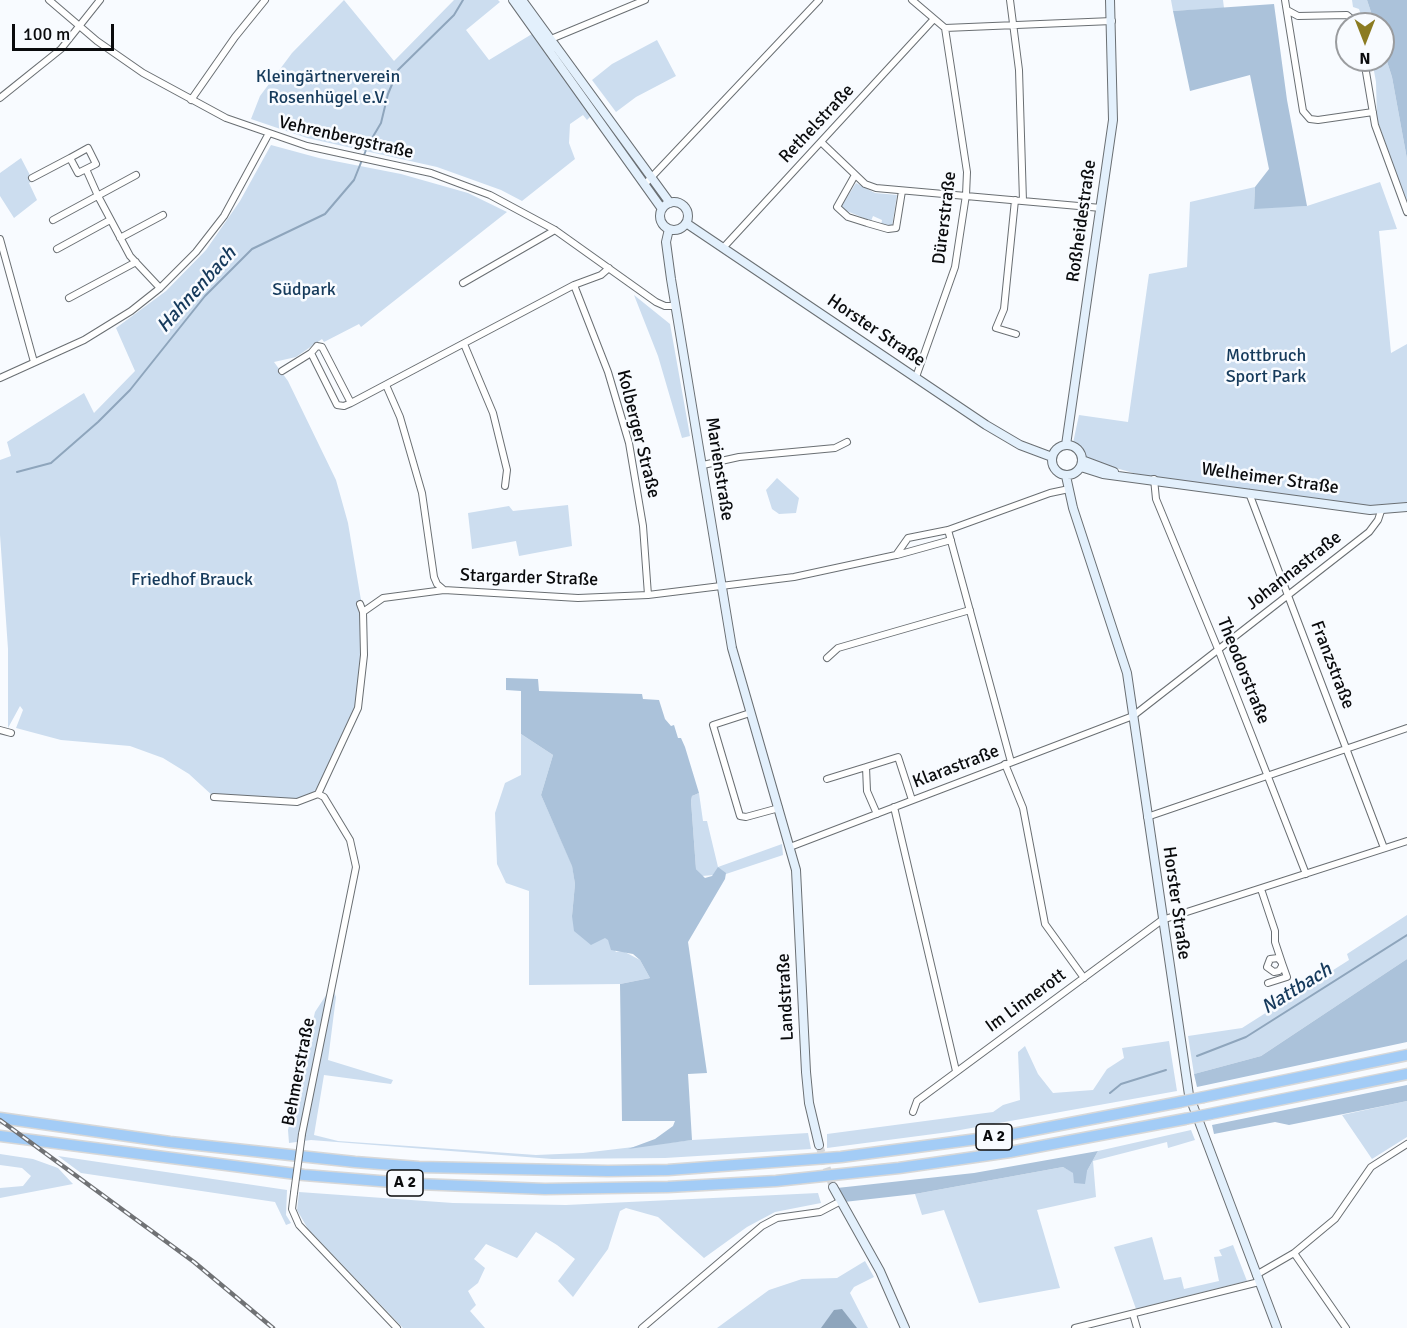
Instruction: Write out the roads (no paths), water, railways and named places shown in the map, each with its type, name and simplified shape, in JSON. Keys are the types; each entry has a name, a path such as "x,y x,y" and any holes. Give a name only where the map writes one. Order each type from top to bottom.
{"highway":[{"name":"A 2","path":"0,1118 170,1142 355,1162 442,1168 608,1171 777,1163 873,1154 1008,1135 1407,1055"},
{"name":"A 2","path":"0,1136 304,1175 417,1184 544,1189 668,1187 795,1180 1010,1152 1407,1074"}],"main road":[{"path":"513,0 649,181 670,202"},
{"path":"522,0 649,181 662,209 661,220 669,229 678,229 686,223 688,214 686,208 678,202 670,202 662,209"},
{"name":"Roßheidestraße","path":"1066,445 1115,102 1110,0"},
{"name":"Horster Straße","path":"686,223 1020,445 1052,457"},
{"name":"Marienstraße","path":"669,229 667,249 732,648 790,847"},
{"path":"1066,445 1076,448 1081,463 1073,474 1066,476 1055,470 1052,457 1058,449 1066,445"},
{"name":"Welheimer Straße","path":"1081,463 1103,474 1249,493 1379,516 1407,507"},
{"name":"Horster Straße","path":"1066,476 1121,652 1133,716 1189,1095 1277,1328"},
{"name":"Landstraße","path":"790,847 797,891 809,1103 819,1145"},
{"path":"833,1186 839,1202 880,1271 905,1328"}],"street":[{"name":"Vehrenbergstraße","path":"50,0 79,26 143,73 226,118 268,135 460,183 508,204 555,230 656,302 665,306 676,306"},
{"path":"0,98 61,49 100,0"},
{"path":"191,100 235,37 266,0"},
{"path":"551,39 645,0"},
{"path":"649,181 819,0"},
{"path":"912,0 945,28 1112,21"},
{"path":"1010,0 1015,26 1022,117 1023,201"},
{"path":"1285,0 1303,111 1310,119 1318,120 1373,112"},
{"path":"1287,10 1298,16 1335,15"},
{"name":"Rethelstraße","path":"723,248 933,20"},
{"name":"Dürerstraße","path":"916,377 956,267 966,195 965,150 945,28"},
{"path":"1366,72 1373,112 1407,212"},
{"path":"0,378 100,331 160,288 196,252 218,224 241,187 268,135"},
{"path":"821,142 865,184 876,188 1101,208"},
{"path":"32,178 88,148 96,164 78,173 70,158"},
{"path":"86,169 120,238 136,262 160,288"},
{"path":"855,175 837,207 848,217 888,229 896,228 902,191"},
{"path":"53,220 136,176"},
{"path":"1015,200 1004,309 996,328 1017,334"},
{"path":"120,238 163,215"},
{"path":"57,249 110,220"},
{"path":"464,283 555,230"},
{"path":"0,244 34,362"},
{"path":"69,298 136,262"},
{"path":"311,353 337,405 344,406 574,285 601,275 609,268"},
{"name":"Kolberger Straße","path":"574,285 608,372 630,449 643,526 648,596"},
{"path":"464,344 492,413 507,470 505,486"},
{"path":"282,371 311,353 312,349 322,347 351,403"},
{"name":"Stargarder Straße","path":"386,385 400,417 422,493 434,577 437,584 444,590 578,598 648,596 842,568 951,540"},
{"path":"703,465 739,457 835,448 847,442"},
{"name":"Theodorstraße","path":"1154,479 1156,499 1218,649 1306,874"},
{"path":"896,555 908,538 948,530 1050,493 1069,489"},
{"name":"Franzstraße","path":"1249,493 1348,748 1383,848"},
{"name":"Johannastraße","path":"1133,716 1370,532 1379,516"},
{"path":"948,530 1008,763 1023,808 1045,924 1084,978"},
{"path":"363,612 383,598 444,590"},
{"path":"214,797 297,802 318,794 358,708 363,676 363,612 360,604"},
{"path":"827,658 838,648 970,610"},
{"path":"750,713 713,725 740,816 746,817 778,808"},
{"name":"Klarastraße","path":"790,847 1133,716"},
{"path":"1147,817 1407,728"},
{"path":"0,729 10,733"},
{"path":"827,779 898,757 912,800"},
{"path":"866,767 867,791 877,814"},
{"name":"Behmerstraße","path":"318,794 324,797 351,840 356,867 302,1134 292,1209 299,1225 397,1328"},
{"path":"894,807 956,1071"},
{"name":"Im Linnerott","path":"913,1112 917,1101 1162,920 1407,841"},
{"path":"1261,889 1287,977 1268,983"},
{"path":"1075,1328 1258,1278 1294,1253 1335,1219 1371,1167 1407,1144"},
{"path":"642,1328 762,1226 777,1218 820,1212 839,1202"},
{"path":"1294,1253 1346,1328"},
{"path":"1133,1314 1137,1328"}],"waterway":[{"name":"Hahnenbach","path":"17,472 51,463 98,422 130,390 205,296 252,249 325,214 354,180 368,145 381,123 388,94 398,70 454,15 463,0"},
{"name":"Nattbach","path":"1197,1056 1246,1037 1407,935"},
{"name":"Nattbach","path":"1110,1093 1121,1084 1166,1070"}],"tunnel":[{"path":"819,1145 833,1187"}],"railway":[{"path":"0,1120 194,1262 273,1328"}],"park label":[{"name":"Kleingärtnerverein Rosenhügel e.V.","path":"328,88"},
{"name":"Südpark","path":"304,290"},
{"name":"Mottbruch Sport Park","path":"1266,366"},
{"name":"Friedhof Brauck","path":"192,580"}]}
